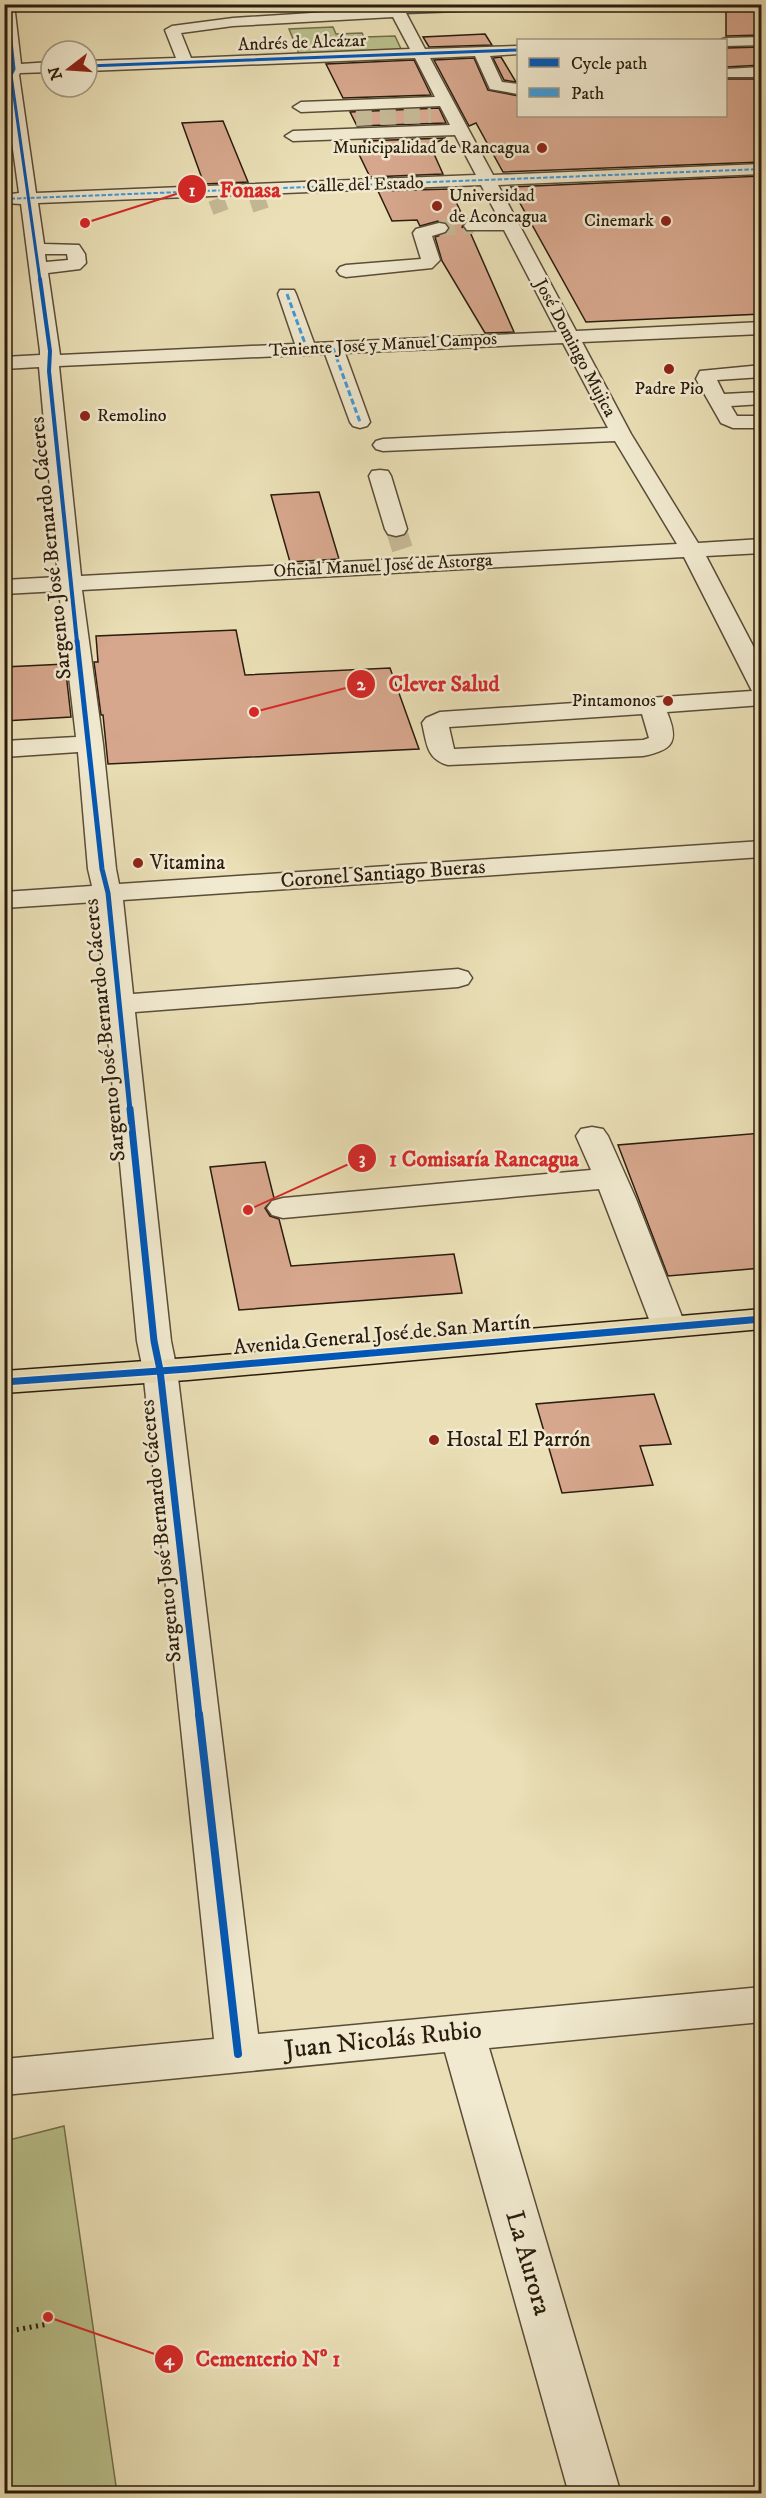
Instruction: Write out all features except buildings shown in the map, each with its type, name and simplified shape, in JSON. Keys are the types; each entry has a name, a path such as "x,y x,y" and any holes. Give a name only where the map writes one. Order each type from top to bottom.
{"main road":[{"name":"Avenida General José de San Martín","path":"4,1382 762,1319"}],"street":[{"name":"Sargento José Bernardo Cáceres","path":"7,4 9,69 12,75 29,192 16,199 36,259 49,361 102,869 108,893 120,1004 154,1341 238,2054"},
{"path":"185,62 170,22 216,24 397,9 534,4"},
{"name":"José Domingo Mujica","path":"397,9 621,434 691,549 762,688"},
{"path":"185,14 210,14 216,24"},
{"path":"727,42 762,41"},
{"name":"Andrés de Alcázar","path":"99,66 517,50"},
{"path":"480,51 496,86 517,89"},
{"path":"488,66 517,66"},
{"path":"9,69 39,68"},
{"path":"727,73 762,72"},
{"path":"356,118 300,111 453,116"},
{"path":"431,115 453,116"},
{"path":"314,124 453,116"},
{"path":"293,136 453,116"},
{"name":"Calle del Estado","path":"16,199 254,194 487,180 762,169"},
{"path":"473,226 538,235"},
{"path":"346,271 426,264 431,260 422,233 439,228"},
{"path":"525,254 548,253"},
{"path":"287,294 307,349"},
{"name":"Teniente José y Manuel Campos","path":"4,363 762,328"},
{"path":"333,348 360,422"},
{"path":"762,371 707,375 706,379 729,419 733,422 762,422"},
{"path":"719,400 762,398"},
{"path":"383,445 621,434"},
{"path":"380,476 396,529"},
{"name":"Oficial Manuel José de Astorga","path":"4,587 71,584 405,558 762,546"},
{"path":"652,706 662,737 656,747 448,757 443,754 435,723 451,719 762,698"},
{"path":"4,749 90,744"},
{"name":"Coronel Santiago Bueras","path":"4,900 762,849"},
{"path":"120,1004 458,978"},
{"path":"592,1136 669,1327"},
{"path":"283,1209 611,1179"},
{"name":"Juan Nicolás Rubio","path":"4,2077 762,2004"},
{"name":"La Aurora","path":"462,2032 595,2493"}],"path":[{"path":"4,2332 48,2324"}],"green space":[{"path":"333,27 336,34 362,33 364,37 395,36 402,51 299,54 289,29"},
{"path":"64,2126 117,2493 5,2493 5,2141"}],"tunnel":[{"path":"356,118 431,115"},
{"path":"257,198 261,210"},
{"path":"216,199 221,212"},
{"path":"439,228 473,226"},
{"path":"396,529 403,551"}],"marked path":[{"path":"4,199 762,169"},
{"path":"287,294 307,349"},
{"path":"333,348 360,422"}],"cycle path":[{"path":"7,4 14,69 11,75 50,351 49,371 68,567 90,744 102,869 108,893 154,1341 160,1370 238,2054"},
{"path":"99,66 517,50"},
{"path":"4,1382 188,1369 762,1319"}],"place":[{"name":"Municipalidad de Rancagua","path":"542,148"},
{"name":"Universidad de Aconcagua","path":"437,206"},
{"name":"Cinemark","path":"666,221"},
{"name":"Fonasa","path":"85,223"},
{"name":"Padre Pio","path":"669,369"},
{"name":"Remolino","path":"85,416"},
{"name":"Pintamonos","path":"668,701"},
{"name":"Clever Salud","path":"254,712"},
{"name":"Vitamina","path":"138,863"},
{"name":"1 Comisaría Rancagua","path":"248,1210"},
{"name":"Hostal El Parrón","path":"434,1440"},
{"name":"Cementerio Nº 1","path":"48,2317"}]}
